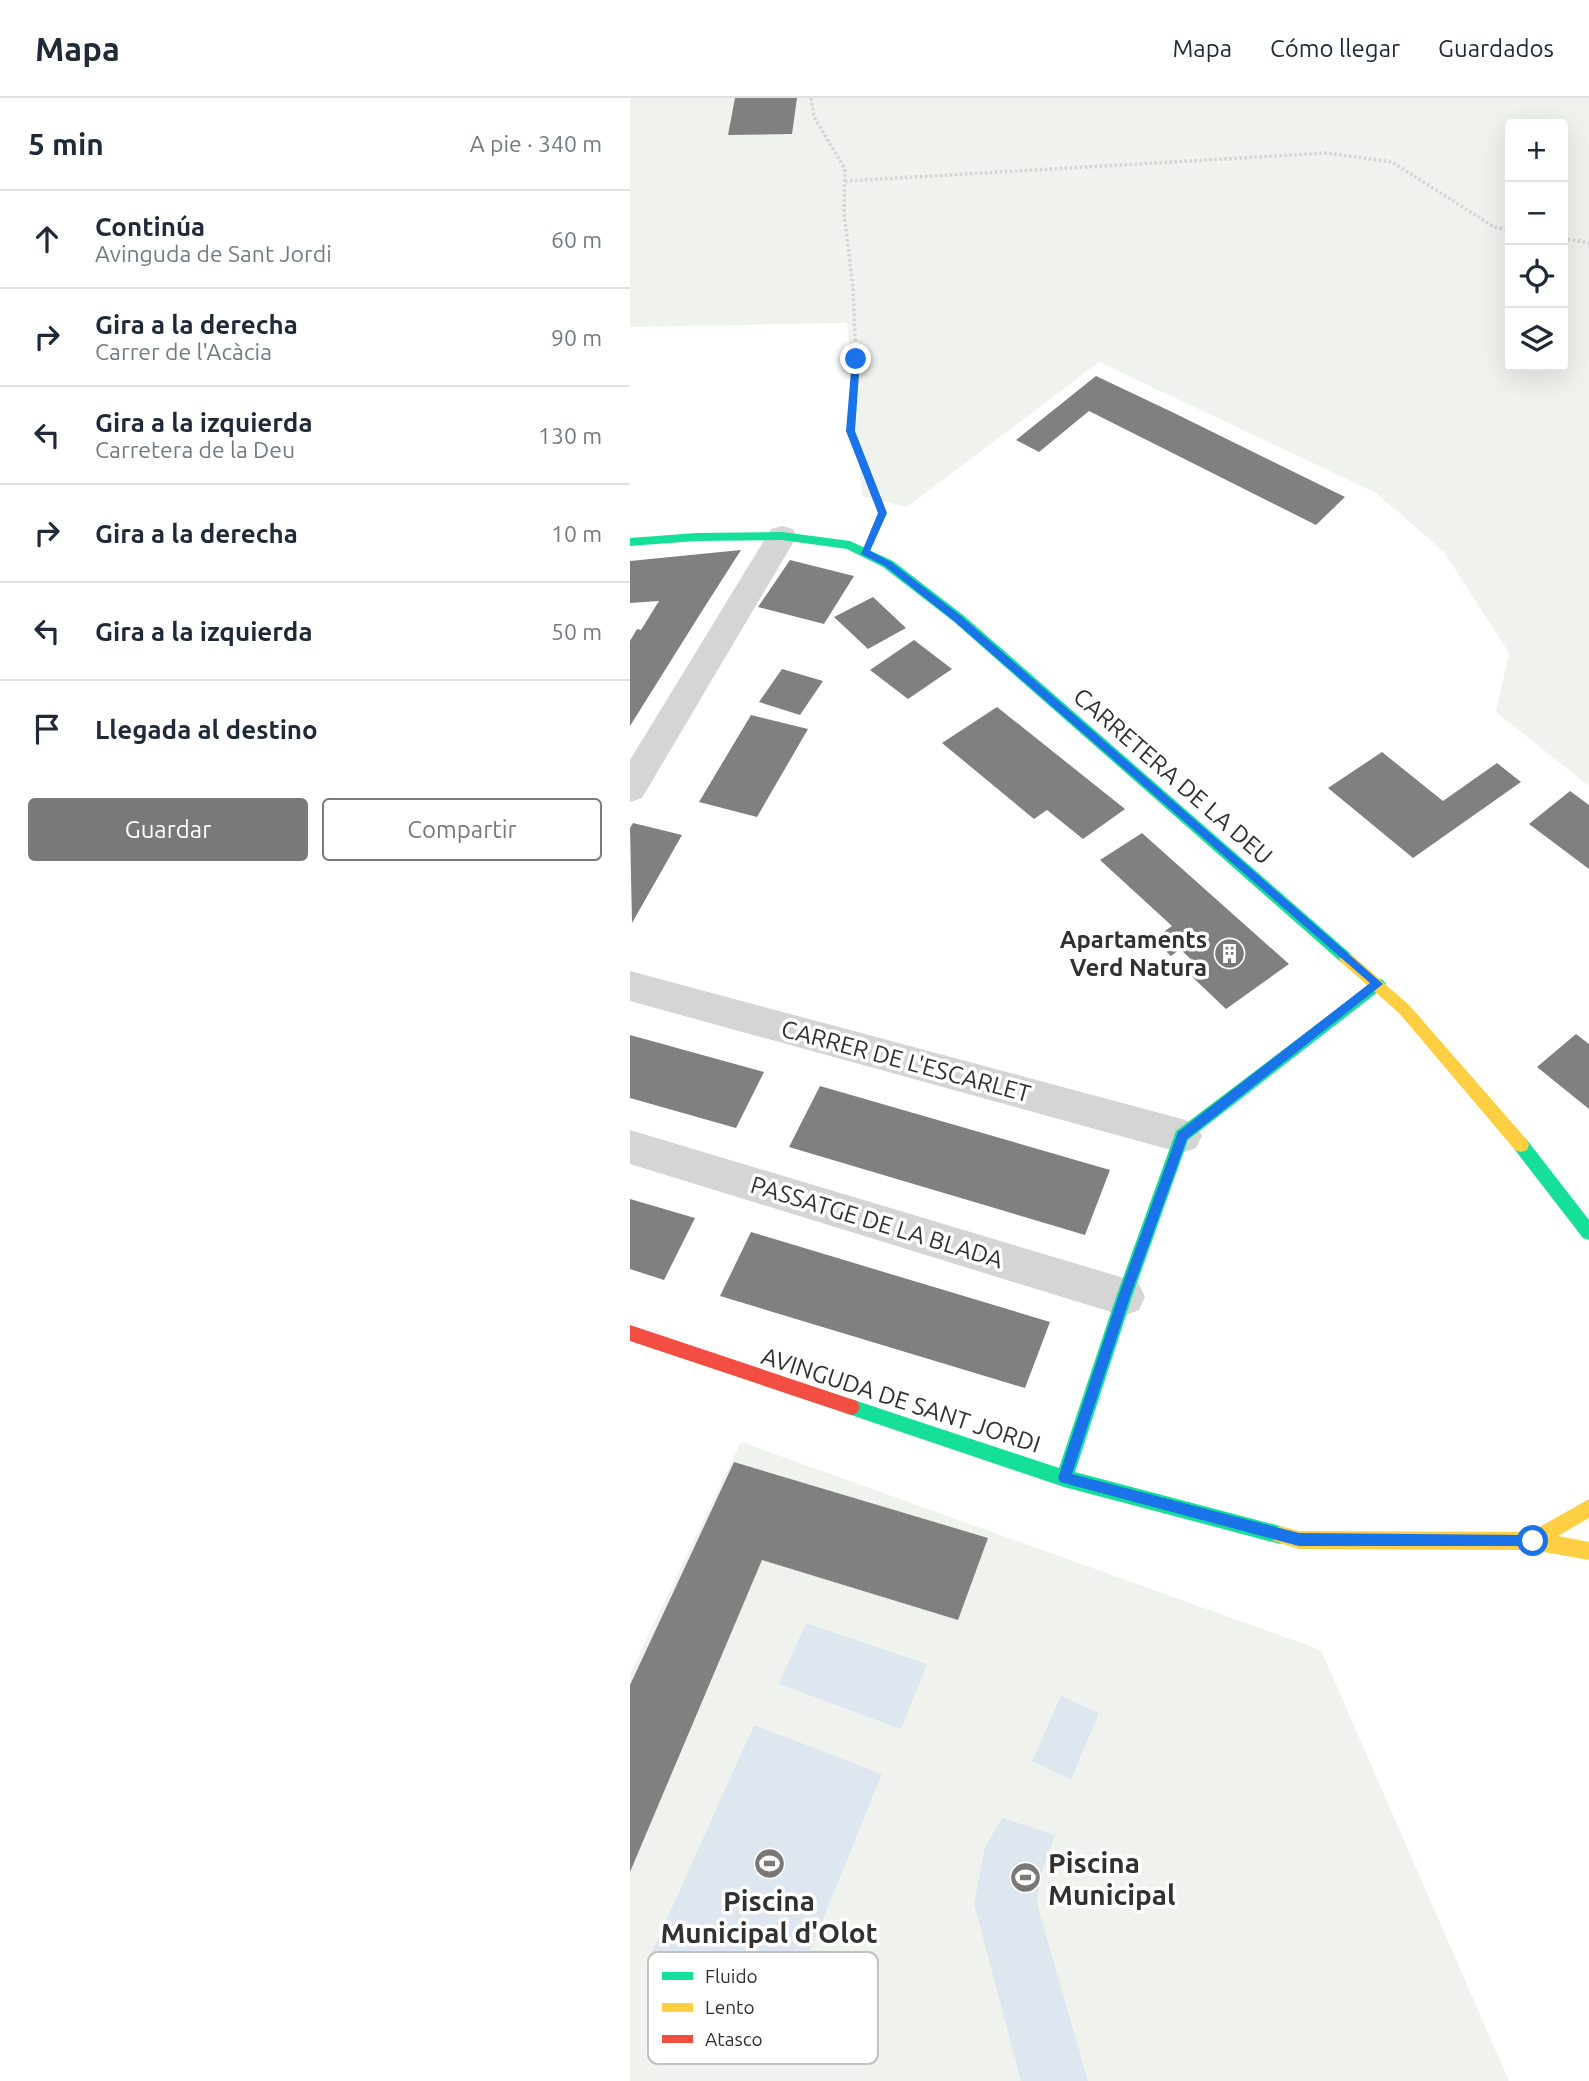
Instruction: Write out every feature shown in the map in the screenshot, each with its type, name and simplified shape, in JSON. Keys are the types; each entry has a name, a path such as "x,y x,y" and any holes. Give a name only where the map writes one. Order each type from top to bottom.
{"street":[{"name":"CARRETERA DE LA DEU","path":"630,542 696,537 782,536 850,545 888,564 958,618 1378,984 1404,1009 1527,1152 1589,1233"},
{"path":"630,789 782,536"},
{"path":"1064,1478 1124,1297 1182,1136 1378,984"},
{"name":"CARRER DE L'ESCARLET","path":"630,986 1182,1136"},
{"name":"PASSATGE DE LA BLADA","path":"630,1147 1124,1297"},
{"name":"AVINGUDA DE SANT JORDI","path":"630,1333 1064,1478 1299,1540 1533,1541 1589,1551"},
{"path":"1533,1541 1589,1508"}],"path":[{"path":"811,98 814,117 845,169 844,212 853,288 856,359 850,431 882,513 864,552"},
{"path":"845,181 1327,153 1392,162 1494,227 1505,229"},
{"path":"1568,239 1589,243"}],"shaded area":[{"path":"630,98 1589,98 1589,786 1496,712 1509,653 1444,552 1376,493 1099,362 907,507 862,496 847,323 630,327"},
{"name":"Piscina Municipal","path":"741,1442 1321,1650 1509,2081 630,2081 630,1674"},
{"path":"806,1623 927,1664 901,1729 779,1684"},
{"path":"1061,1696 1099,1713 1071,1780 1032,1761"},
{"name":"Piscina Municipal d'Olot","path":"754,1725 882,1774 810,1952 652,1952"},
{"path":"1002,1818 1055,1835 1039,1880 1037,1904 1088,2081 1021,2081 974,1904 985,1847"}],"building":[{"path":"735,98 797,98 792,134 728,135"},
{"path":"1096,376 1345,497 1316,525 1089,411 1039,452 1016,440"},
{"path":"741,550 630,726 630,641 637,629 641,630 659,601 630,603 630,561"},
{"path":"790,560 854,576 824,624 758,607"},
{"path":"873,597 906,628 868,649 834,617"},
{"path":"914,640 952,669 908,699 870,670"},
{"path":"782,669 823,681 800,715 759,702"},
{"path":"997,707 1125,809 1083,839 1047,810 1034,819 942,743"},
{"path":"751,715 808,729 757,817 699,802"},
{"path":"1382,752 1443,801 1497,763 1521,782 1413,858 1328,788"},
{"path":"1570,791 1589,805 1589,869 1529,824"},
{"path":"633,823 682,835 632,923 630,828"},
{"path":"1142,833 1289,964 1226,1009 1186,971 1196,964 1180,949 1171,956 1153,939 1172,926 1100,860"},
{"path":"1576,1034 1589,1044 1589,1109 1537,1067"},
{"path":"630,1035 764,1072 736,1128 630,1098"},
{"path":"820,1086 1110,1170 1085,1235 789,1147"},
{"path":"630,1199 695,1218 664,1280 630,1269"},
{"path":"751,1232 1050,1322 1025,1388 720,1296"},
{"name":"Piscina Municipal d'Olot","path":"734,1462 988,1538 958,1620 762,1560 630,1872 630,1685"}],"traffic: fast":[{"path":"630,542 696,537 782,536 850,545 888,564 958,618 1347,959"},
{"path":"1064,1478 1124,1297 1182,1136 1378,984"},
{"path":"1521,1145 1589,1233"},
{"path":"851,1407 1064,1478 1280,1535"}],"traffic: slow":[{"path":"1347,959 1404,1009 1521,1145"},
{"path":"1533,1541 1589,1508"},
{"path":"1280,1535 1299,1540 1533,1541 1589,1551"}],"traffic: jam":[{"path":"630,1333 851,1407"}],"place":[{"name":"Apartaments Verd Natura","path":"1230,953"},
{"name":"Piscina Municipal d'Olot","path":"769,1863"},
{"name":"Piscina Municipal","path":"1025,1878"}],"route":[{"path":"856,359 850,431 882,513 864,552 888,564 958,618 1378,984 1182,1136 1124,1297 1064,1478 1299,1540 1533,1541"}]}
